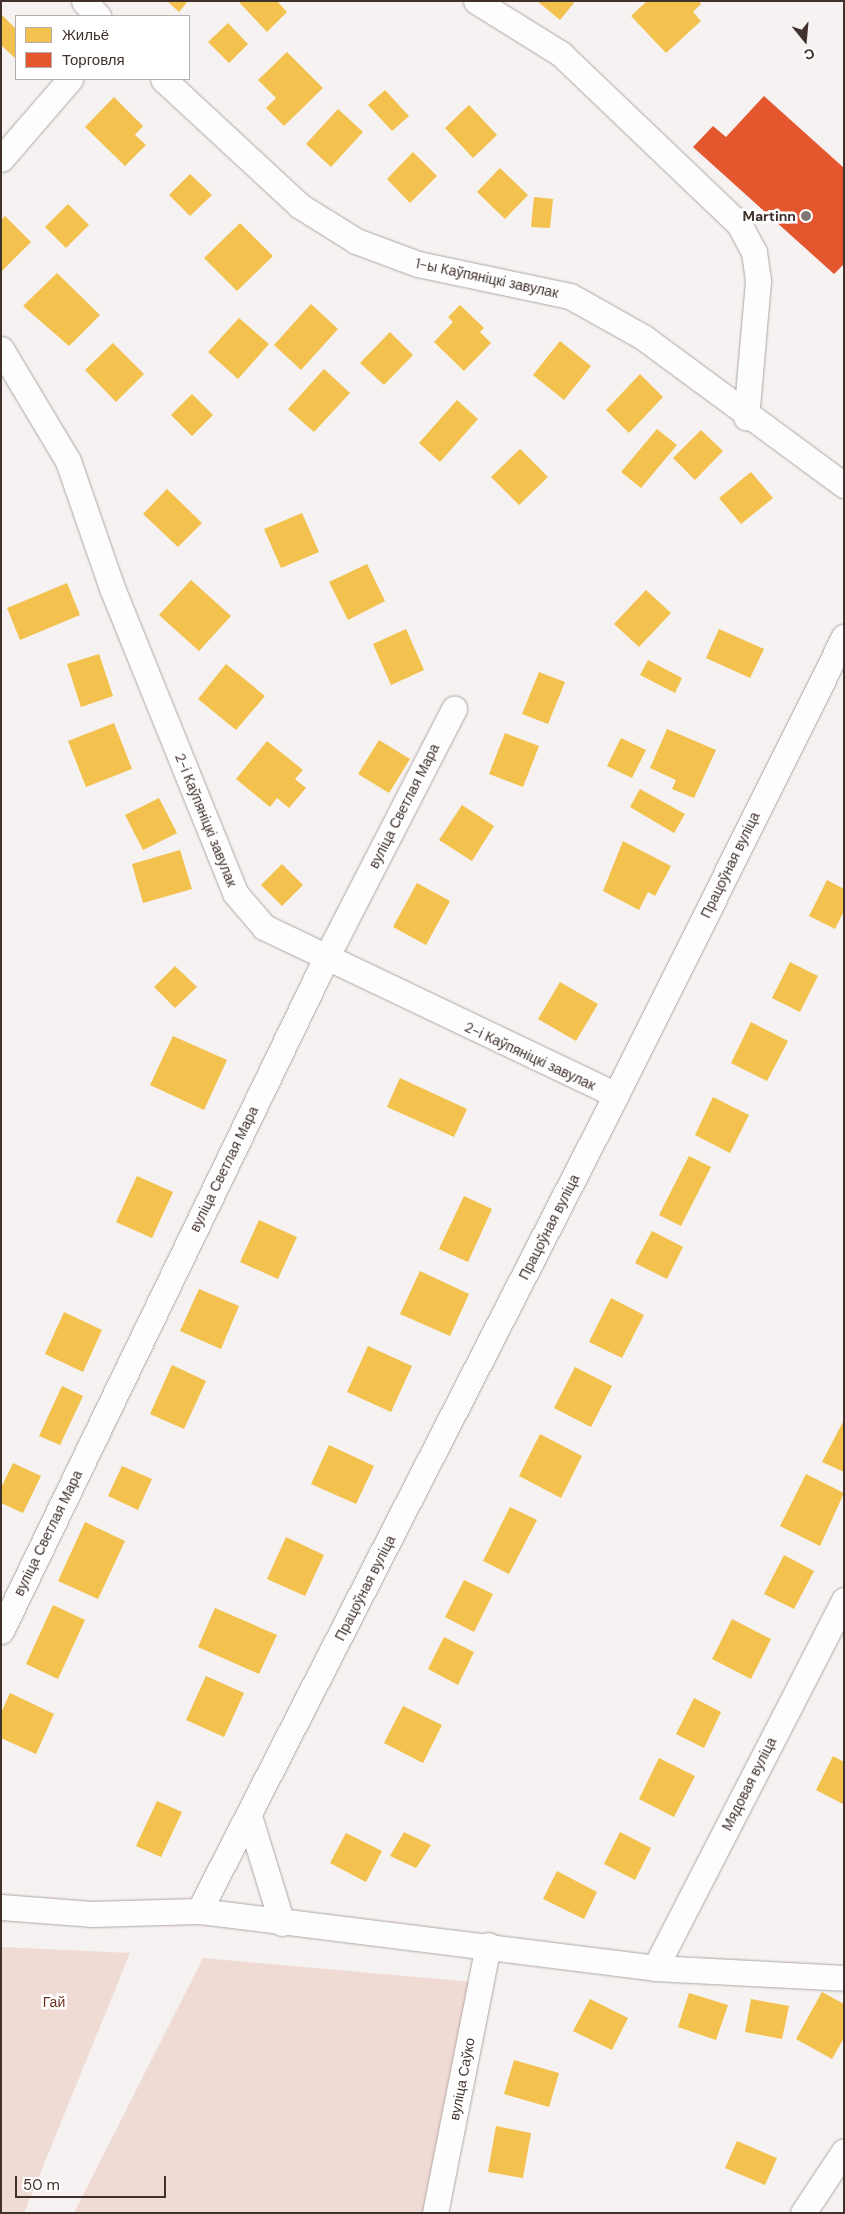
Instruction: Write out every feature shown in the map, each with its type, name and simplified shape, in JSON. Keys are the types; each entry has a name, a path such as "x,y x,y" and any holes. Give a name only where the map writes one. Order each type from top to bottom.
{"street":[{"path":"84,1 97,15"},
{"path":"476,1 561,54 739,224 754,252 758,281 746,417"},
{"path":"1,158 69,80"},
{"name":"1-ы Каўпяніцкі завулак","path":"164,80 300,206 356,241 418,264 570,296 643,337 746,417 844,485"},
{"name":"2-і Каўпяніцкі завулак","path":"1,350 68,461 112,588 235,893 264,927 328,954 424,1008 616,1095"},
{"name":"Працоўная вуліца","path":"199,1911 842,648"},
{"name":"вуліца Светлая Мара","path":"1,1631 328,954 454,709"},
{"name":"Мядовая вуліца","path":"655,1968 844,1600"},
{"path":"249,1816 282,1923"},
{"path":"1,1907 91,1914 199,1911 282,1923 488,1945 655,1968 844,1978"},
{"name":"вуліца Саўко","path":"435,2213 488,1945"},
{"path":"803,2213 844,2151"}],"green space":[{"name":"Гай","path":"1,1947 130,1953 24,2213 1,2213"},
{"path":"203,1958 472,1982 425,2213 74,2213"}],"building: Жильё":[{"path":"167,1 188,1 179,12"},
{"path":"238,1 277,1 287,12 267,32"},
{"path":"537,1 572,1 574,3 560,20"},
{"path":"647,1 699,1 701,4 693,12 701,21 666,53 631,16"},
{"path":"1,14 15,28 15,58 1,45"},
{"path":"228,23 248,44 229,63 208,42"},
{"path":"287,52 323,88 284,126 266,108 276,98 258,80"},
{"path":"385,90 409,116 392,131 368,105"},
{"path":"114,97 143,126 135,135 146,145 125,166 85,127"},
{"path":"469,105 497,135 473,158 445,128"},
{"path":"338,109 363,132 331,167 306,144"},
{"path":"413,152 437,176 410,203 387,179"},
{"path":"500,168 528,195 505,219 477,192"},
{"path":"190,174 212,195 190,216 169,195"},
{"path":"534,197 553,199 550,228 531,227"},
{"path":"68,204 89,225 66,248 45,227"},
{"path":"5,216 31,242 1,272 1,220"},
{"path":"240,223 273,256 237,291 204,258"},
{"path":"57,273 100,315 69,346 23,306"},
{"path":"311,304 338,329 301,370 274,345"},
{"path":"460,305 484,328 480,332 491,343 464,371 434,342 453,322 448,317"},
{"path":"239,318 269,344 238,379 208,352"},
{"path":"390,332 413,355 384,385 360,363"},
{"path":"560,341 591,366 564,400 533,375"},
{"path":"113,343 144,374 116,402 85,370"},
{"path":"324,369 350,393 314,432 288,409"},
{"path":"640,374 663,397 629,433 606,410"},
{"path":"192,394 213,415 192,436 171,415"},
{"path":"457,400 478,419 440,462 419,443"},
{"path":"657,429 677,445 641,488 621,472"},
{"path":"701,430 723,451 695,480 673,458"},
{"path":"520,449 548,477 519,505 491,477"},
{"path":"751,472 773,498 741,524 719,498"},
{"path":"167,489 202,523 178,547 143,514"},
{"path":"302,513 319,552 281,568 264,529"},
{"path":"367,564 385,601 348,620 329,582"},
{"path":"191,580 231,616 199,651 159,615"},
{"path":"67,583 80,615 20,640 7,608"},
{"path":"646,590 671,613 639,647 614,624"},
{"path":"406,629 424,670 391,685 373,644"},
{"path":"719,629 764,649 750,678 706,658"},
{"path":"99,654 113,696 81,707 67,664"},
{"path":"648,660 682,678 675,693 640,675"},
{"path":"226,664 265,696 236,730 198,699"},
{"path":"539,672 565,682 548,724 522,714"},
{"path":"114,723 132,769 86,787 68,741"},
{"path":"667,729 716,750 694,798 672,789 676,780 650,768"},
{"path":"505,733 539,746 523,787 489,774"},
{"path":"621,738 646,750 632,778 607,766"},
{"path":"379,740 410,759 389,793 358,774"},
{"path":"267,741 303,770 295,779 306,788 289,808 277,798 270,807 236,779"},
{"path":"640,789 685,814 674,833 630,807"},
{"path":"159,798 177,833 143,850 125,815"},
{"path":"462,805 494,826 472,861 439,840"},
{"path":"623,841 671,866 655,896 648,892 639,910 603,891"},
{"path":"180,850 192,889 143,903 132,864"},
{"path":"282,864 303,885 282,906 261,885"},
{"path":"827,880 844,889 844,911 835,929 809,916"},
{"path":"417,883 450,901 426,945 393,927"},
{"path":"790,962 818,976 800,1012 772,998"},
{"path":"175,966 197,987 175,1008 154,987"},
{"path":"560,982 598,1004 576,1041 538,1019"},
{"path":"751,1022 788,1041 767,1081 731,1063"},
{"path":"173,1036 227,1060 204,1110 150,1085"},
{"path":"400,1078 467,1109 454,1137 387,1107"},
{"path":"713,1097 749,1115 730,1153 695,1135"},
{"path":"689,1156 711,1167 681,1226 659,1215"},
{"path":"137,1176 173,1192 152,1238 116,1222"},
{"path":"464,1196 492,1209 468,1262 439,1249"},
{"path":"259,1220 297,1237 278,1279 240,1262"},
{"path":"652,1231 683,1247 667,1279 635,1263"},
{"path":"420,1271 469,1294 450,1336 400,1314"},
{"path":"199,1289 239,1306 221,1349 180,1331"},
{"path":"611,1298 644,1315 622,1358 589,1342"},
{"path":"64,1312 102,1330 83,1372 45,1354"},
{"path":"368,1346 412,1366 391,1412 347,1392"},
{"path":"172,1365 206,1381 184,1429 150,1414"},
{"path":"575,1367 612,1386 591,1427 554,1408"},
{"path":"62,1386 83,1396 60,1445 39,1436"},
{"path":"844,1420 844,1472 822,1462"},
{"path":"540,1434 582,1456 561,1498 519,1476"},
{"path":"329,1445 374,1466 356,1504 311,1484"},
{"path":"13,1463 41,1476 23,1513 1,1503 1,1488"},
{"path":"122,1466 152,1479 138,1510 108,1496"},
{"path":"806,1474 844,1493 820,1546 780,1526"},
{"path":"510,1507 537,1520 509,1574 483,1561"},
{"path":"85,1522 125,1541 98,1599 58,1581"},
{"path":"286,1537 324,1555 305,1596 267,1579"},
{"path":"784,1555 814,1571 794,1609 764,1594"},
{"path":"464,1580 493,1594 474,1632 445,1617"},
{"path":"53,1605 85,1620 58,1679 26,1664"},
{"path":"215,1608 277,1635 259,1674 198,1647"},
{"path":"732,1619 771,1639 751,1679 712,1659"},
{"path":"444,1637 474,1652 458,1685 428,1669"},
{"path":"206,1676 244,1693 224,1737 186,1720"},
{"path":"10,1693 54,1714 36,1754 1,1738 1,1713"},
{"path":"694,1698 721,1712 704,1748 676,1734"},
{"path":"403,1706 442,1725 423,1763 384,1743"},
{"path":"833,1756 844,1762 843,1804 816,1790"},
{"path":"659,1758 695,1776 674,1817 639,1799"},
{"path":"157,1801 182,1812 161,1857 136,1846"},
{"path":"404,1832 431,1845 416,1868 390,1856"},
{"path":"620,1832 651,1848 635,1880 604,1864"},
{"path":"346,1833 382,1851 366,1882 330,1863"},
{"path":"557,1871 597,1892 584,1919 543,1899"},
{"path":"822,1992 844,2004 844,2038 832,2059 796,2039"},
{"path":"689,1993 728,2005 716,2040 678,2027"},
{"path":"590,1999 628,2018 612,2050 573,2031"},
{"path":"751,1999 789,2006 782,2039 745,2032"},
{"path":"514,2060 559,2073 549,2107 504,2094"},
{"path":"496,2126 531,2133 523,2178 488,2172"},
{"path":"737,2141 777,2158 765,2185 725,2168"}],"building: Торговля":[{"name":"Martinn","path":"764,96 844,168 844,264 834,274 693,147 713,126 726,137"}],"place":[{"name":"Martinn","path":"806,216"}]}
